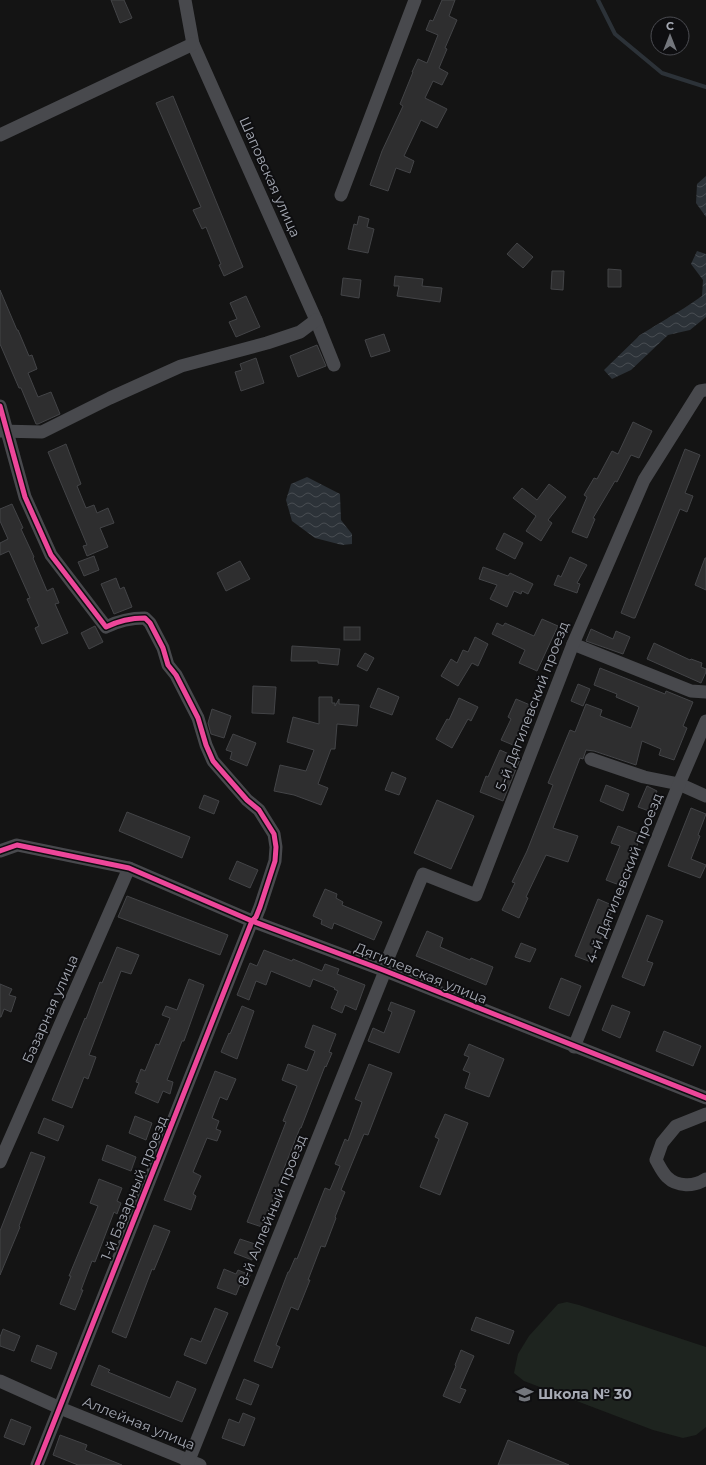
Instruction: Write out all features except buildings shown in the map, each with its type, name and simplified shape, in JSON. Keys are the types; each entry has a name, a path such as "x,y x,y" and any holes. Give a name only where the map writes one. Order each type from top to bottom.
{"street":[{"name":"Шаповская улица","path":"185,0 193,44 316,320 334,365"},
{"path":"341,195 415,0"},
{"path":"0,135 193,44"},
{"path":"0,406 4,432 42,432 110,398 181,366 267,343 300,332 316,320"},
{"name":"5-й Дягилевский проезд","path":"384,970 423,874 476,895 573,644 644,480 703,391"},
{"name":"1-й Базарный проезд","path":"4,432 25,497 51,555 106,627 115,622 135,618 145,618 150,624 165,654 168,665 176,675 198,718 206,746 213,761 259,810 274,834 276,847 275,861 260,908 252,920 37,1465"},
{"path":"573,644 691,691 706,692"},
{"name":"4-й Дягилевский проезд","path":"574,1047 679,784 706,721"},
{"path":"591,759 644,777 679,784 706,796"},
{"name":"Дягилевская улица","path":"0,851 17,845 128,868 252,920 384,970 574,1047 706,1098"},
{"name":"Базарная улица","path":"0,1162 128,868"},
{"name":"8-й Аллейный проезд","path":"192,1463 384,970"},
{"path":"706,1114 676,1126 662,1143 656,1160 666,1176 679,1184 694,1185 706,1179"},
{"name":"Аллейная улица","path":"0,1381 60,1408 192,1463"}],"shaded area":[{"path":"567,1302 706,1347 706,1427 696,1435 683,1438 653,1430 524,1381 514,1373 518,1354 529,1336 558,1304"}],"water":[{"path":"706,176 706,217 696,203 697,184"},
{"path":"697,251 706,254 706,317 690,330 668,335 631,370 612,379 604,370 640,335 702,296 703,280 691,264"},
{"path":"307,477 340,494 341,520 352,534 352,544 342,545 315,538 292,521 286,500 291,484"}],"waterway":[{"path":"598,0 615,34 662,73 706,87"}],"cycle path":[{"path":"0,406 25,497 51,555 106,627 120,622 145,618 150,623 163,648 168,665 176,675 198,718 206,745 213,761 247,800 259,810 274,834 276,847 275,861 260,907 256,917 252,921 37,1465"},
{"path":"0,851 17,845 129,868 252,921 383,970 706,1098"}],"place":[{"name":"Школа № 30","path":"525,1394"}]}
